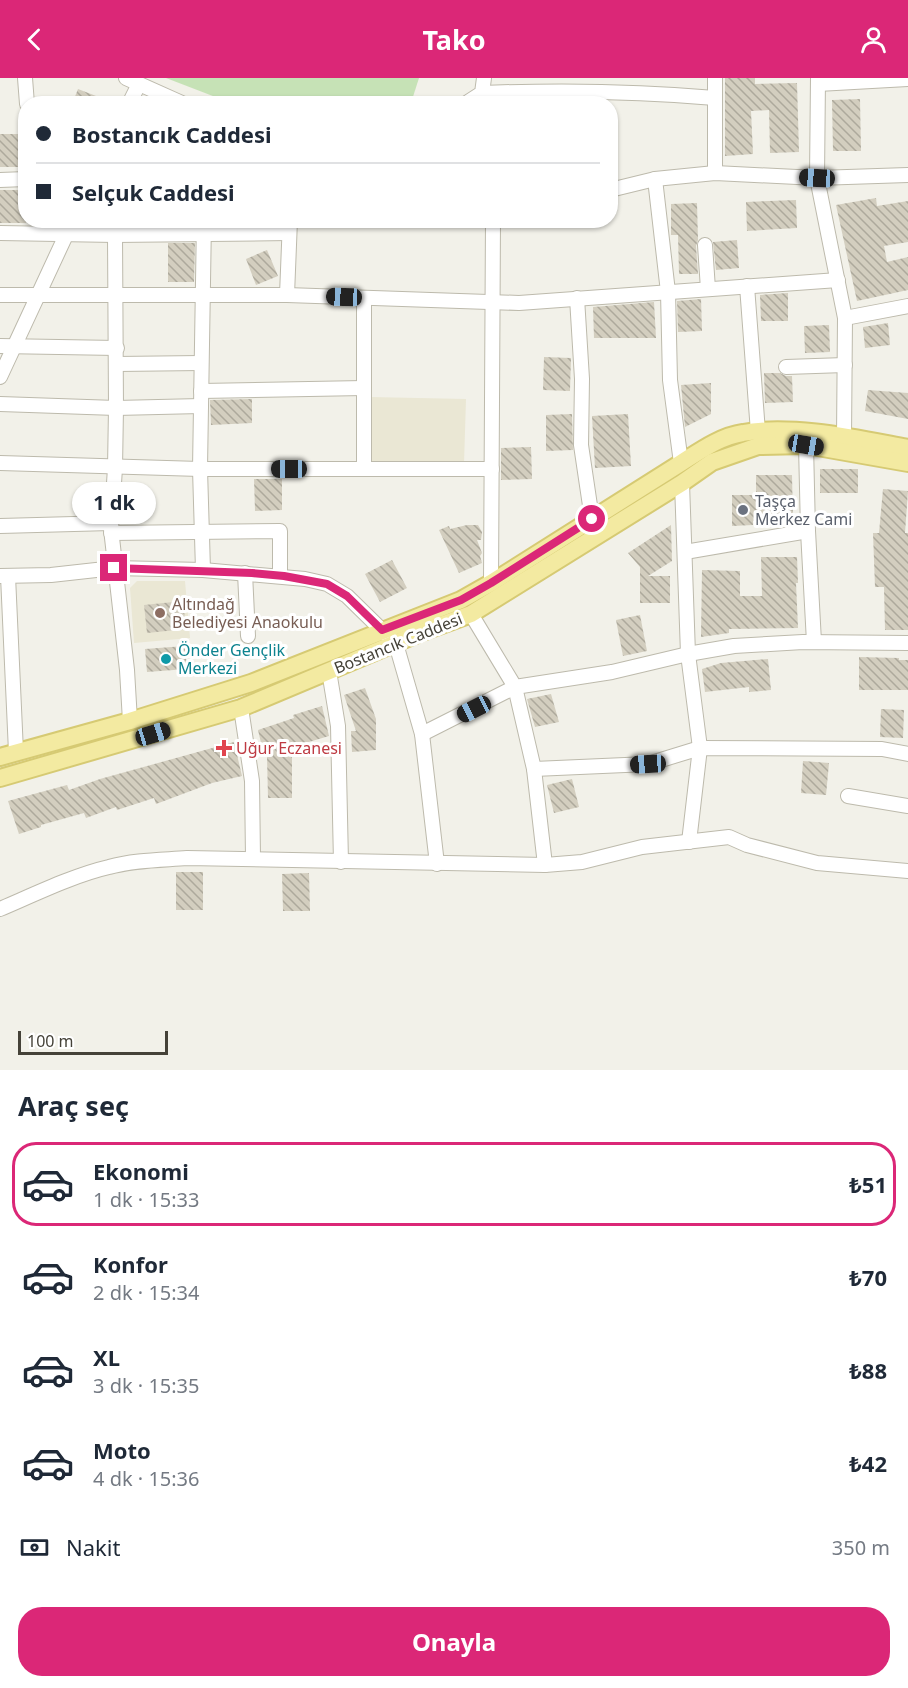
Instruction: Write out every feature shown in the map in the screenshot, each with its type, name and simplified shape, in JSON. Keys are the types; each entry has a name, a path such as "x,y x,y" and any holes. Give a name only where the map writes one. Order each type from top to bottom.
{"main road":[{"name":"Bostancık Caddesi","path":"8,754 130,721 252,683 461,600 712,444 742,433 781,430 844,437 908,448"},
{"name":"Bostancık Caddesi","path":"0,778 241,708 471,614 712,462 758,446 806,445 908,464"}],"street":[{"path":"25,78 26,96"},
{"path":"482,93 484,78"},
{"path":"715,78 715,173"},
{"path":"844,437 845,318 817,178 818,81 902,79"},
{"path":"130,96 132,81 166,96"},
{"path":"477,96 482,93 555,90 646,92 715,98"},
{"path":"618,188 656,179 715,173 817,178 908,175"},
{"path":"0,180 18,179"},
{"path":"656,179 668,292 670,380 681,463"},
{"path":"0,377 70,228"},
{"path":"0,233 116,235 193,228"},
{"path":"203,570 200,469 204,228"},
{"path":"287,295 289,228"},
{"path":"491,583 494,228"},
{"path":"116,235 117,364 115,468 111,528 130,721"},
{"path":"705,245 708,289"},
{"path":"0,295 287,295 519,303 838,280"},
{"path":"747,286 758,432"},
{"path":"364,298 364,469"},
{"path":"578,298 582,379 581,445 592,519"},
{"path":"845,318 908,306"},
{"path":"0,346 117,348"},
{"path":"117,364 201,363"},
{"path":"786,367 845,365"},
{"path":"201,391 364,388"},
{"path":"0,404 116,408 201,406"},
{"path":"806,445 814,642"},
{"path":"0,463 115,468 492,469"},
{"path":"682,483 688,654 700,748 690,842"},
{"path":"0,526 111,528 202,533 280,531 280,576"},
{"path":"685,552 808,531"},
{"path":"8,754 4,576 114,568 203,570 280,576 327,584 347,596 396,644 422,734 437,864"},
{"path":"245,573 248,636"},
{"path":"471,614 515,687 534,769 545,865"},
{"path":"422,734 515,687 612,672 688,654 734,646 814,642 908,643"},
{"path":"329,671 338,726 341,862"},
{"path":"241,708 252,781 253,858"},
{"path":"534,769 648,764 700,748 882,749 908,754"},
{"path":"848,796 908,806"},
{"path":"0,909 116,865 135,861 187,858 545,865 582,862 642,847 729,837 747,845 817,863 908,871"}],"shaded area":[{"path":"370,397 466,399 464,463 370,462"},
{"name":"Altındağ Belediyesi Anaokulu","path":"137,581 185,581 190,638 134,643 130,588"}],"green space":[{"path":"166,78 419,78 413,96 213,96"}],"building":[{"path":"725,78 755,78 755,84 797,83 799,152 770,153 769,110 751,111 753,154 725,156"},
{"path":"78,89 96,96 75,96"},
{"path":"860,99 861,151 833,151 832,100"},
{"path":"0,134 18,134 18,167 0,167"},
{"path":"0,190 18,190 18,223 0,223"},
{"path":"876,198 877,206 908,201 908,242 884,246 887,262 908,257 908,290 857,301 836,205"},
{"path":"796,200 797,228 747,231 746,202"},
{"path":"697,203 698,274 679,274 678,235 671,235 671,204"},
{"path":"737,240 739,268 716,270 713,242"},
{"path":"168,243 195,243 194,282 168,282"},
{"path":"267,250 278,276 256,285 246,259"},
{"path":"788,293 788,321 761,321 760,295"},
{"path":"701,299 702,331 678,332 677,301"},
{"path":"654,302 656,338 594,338 593,307"},
{"path":"888,323 890,345 865,348 863,327"},
{"path":"829,325 830,352 805,353 804,326"},
{"path":"544,357 571,358 570,391 543,390"},
{"path":"764,373 792,376 793,402 765,403"},
{"path":"711,383 711,414 685,427 681,385"},
{"path":"868,390 908,393 908,419 865,411"},
{"path":"252,399 252,423 211,425 210,400"},
{"path":"572,414 573,450 546,451 546,415"},
{"path":"628,414 631,466 595,468 592,416"},
{"path":"531,447 532,479 501,480 501,448"},
{"path":"820,469 858,469 858,493 820,493"},
{"path":"756,475 792,475 793,519 753,521 753,525 732,526 732,495 756,495"},
{"path":"254,479 282,479 282,510 255,511"},
{"path":"883,489 908,491 905,533 908,533 908,630 885,630 884,587 875,587 873,533 879,533"},
{"path":"478,525 482,532 481,540 477,540 482,553 480,556 482,563 459,573 439,530 449,526 450,529"},
{"path":"671,525 672,561 648,576 670,576 670,603 640,603 640,567 628,553"},
{"path":"761,557 797,557 798,628 729,629 729,633 701,637 702,570 740,571 740,596 762,596"},
{"path":"392,560 407,588 380,602 365,574"},
{"path":"183,601 186,629 147,633 144,605"},
{"path":"640,615 647,651 623,656 616,620"},
{"name":"Önder Gençlik Merkezi","path":"185,646 187,669 147,672 145,649"},
{"path":"859,657 908,660 908,690 859,690"},
{"path":"768,659 771,690 749,692 749,687 705,692 702,669 721,663"},
{"path":"365,688 376,719 376,750 352,752 351,731 356,731 344,695"},
{"path":"551,694 559,722 535,727 527,699"},
{"path":"322,706 329,736 292,747 292,798 268,798 267,756 264,756 258,730"},
{"path":"881,709 904,710 903,738 880,737"},
{"path":"234,742 242,776 212,783 156,804 154,798 117,810 116,807 86,818 84,813 41,825 41,827 19,834 8,801 67,785 69,790 100,779"},
{"path":"803,761 829,763 826,795 801,793"},
{"path":"572,779 579,807 554,813 547,785"},
{"path":"176,872 203,872 203,910 176,910"},
{"path":"309,873 310,911 283,911 282,874"}],"place":[{"name":"Taşça Merkez Cami","path":"743,510"},
{"name":"Altındağ Belediyesi Anaokulu","path":"160,613"},
{"name":"Önder Gençlik Merkezi","path":"166,659"},
{"name":"Uğur Eczanesi","path":"224,748"}],"route":[{"path":"114,568 252,573 327,584 347,596 382,630 461,600 592,519"}]}
